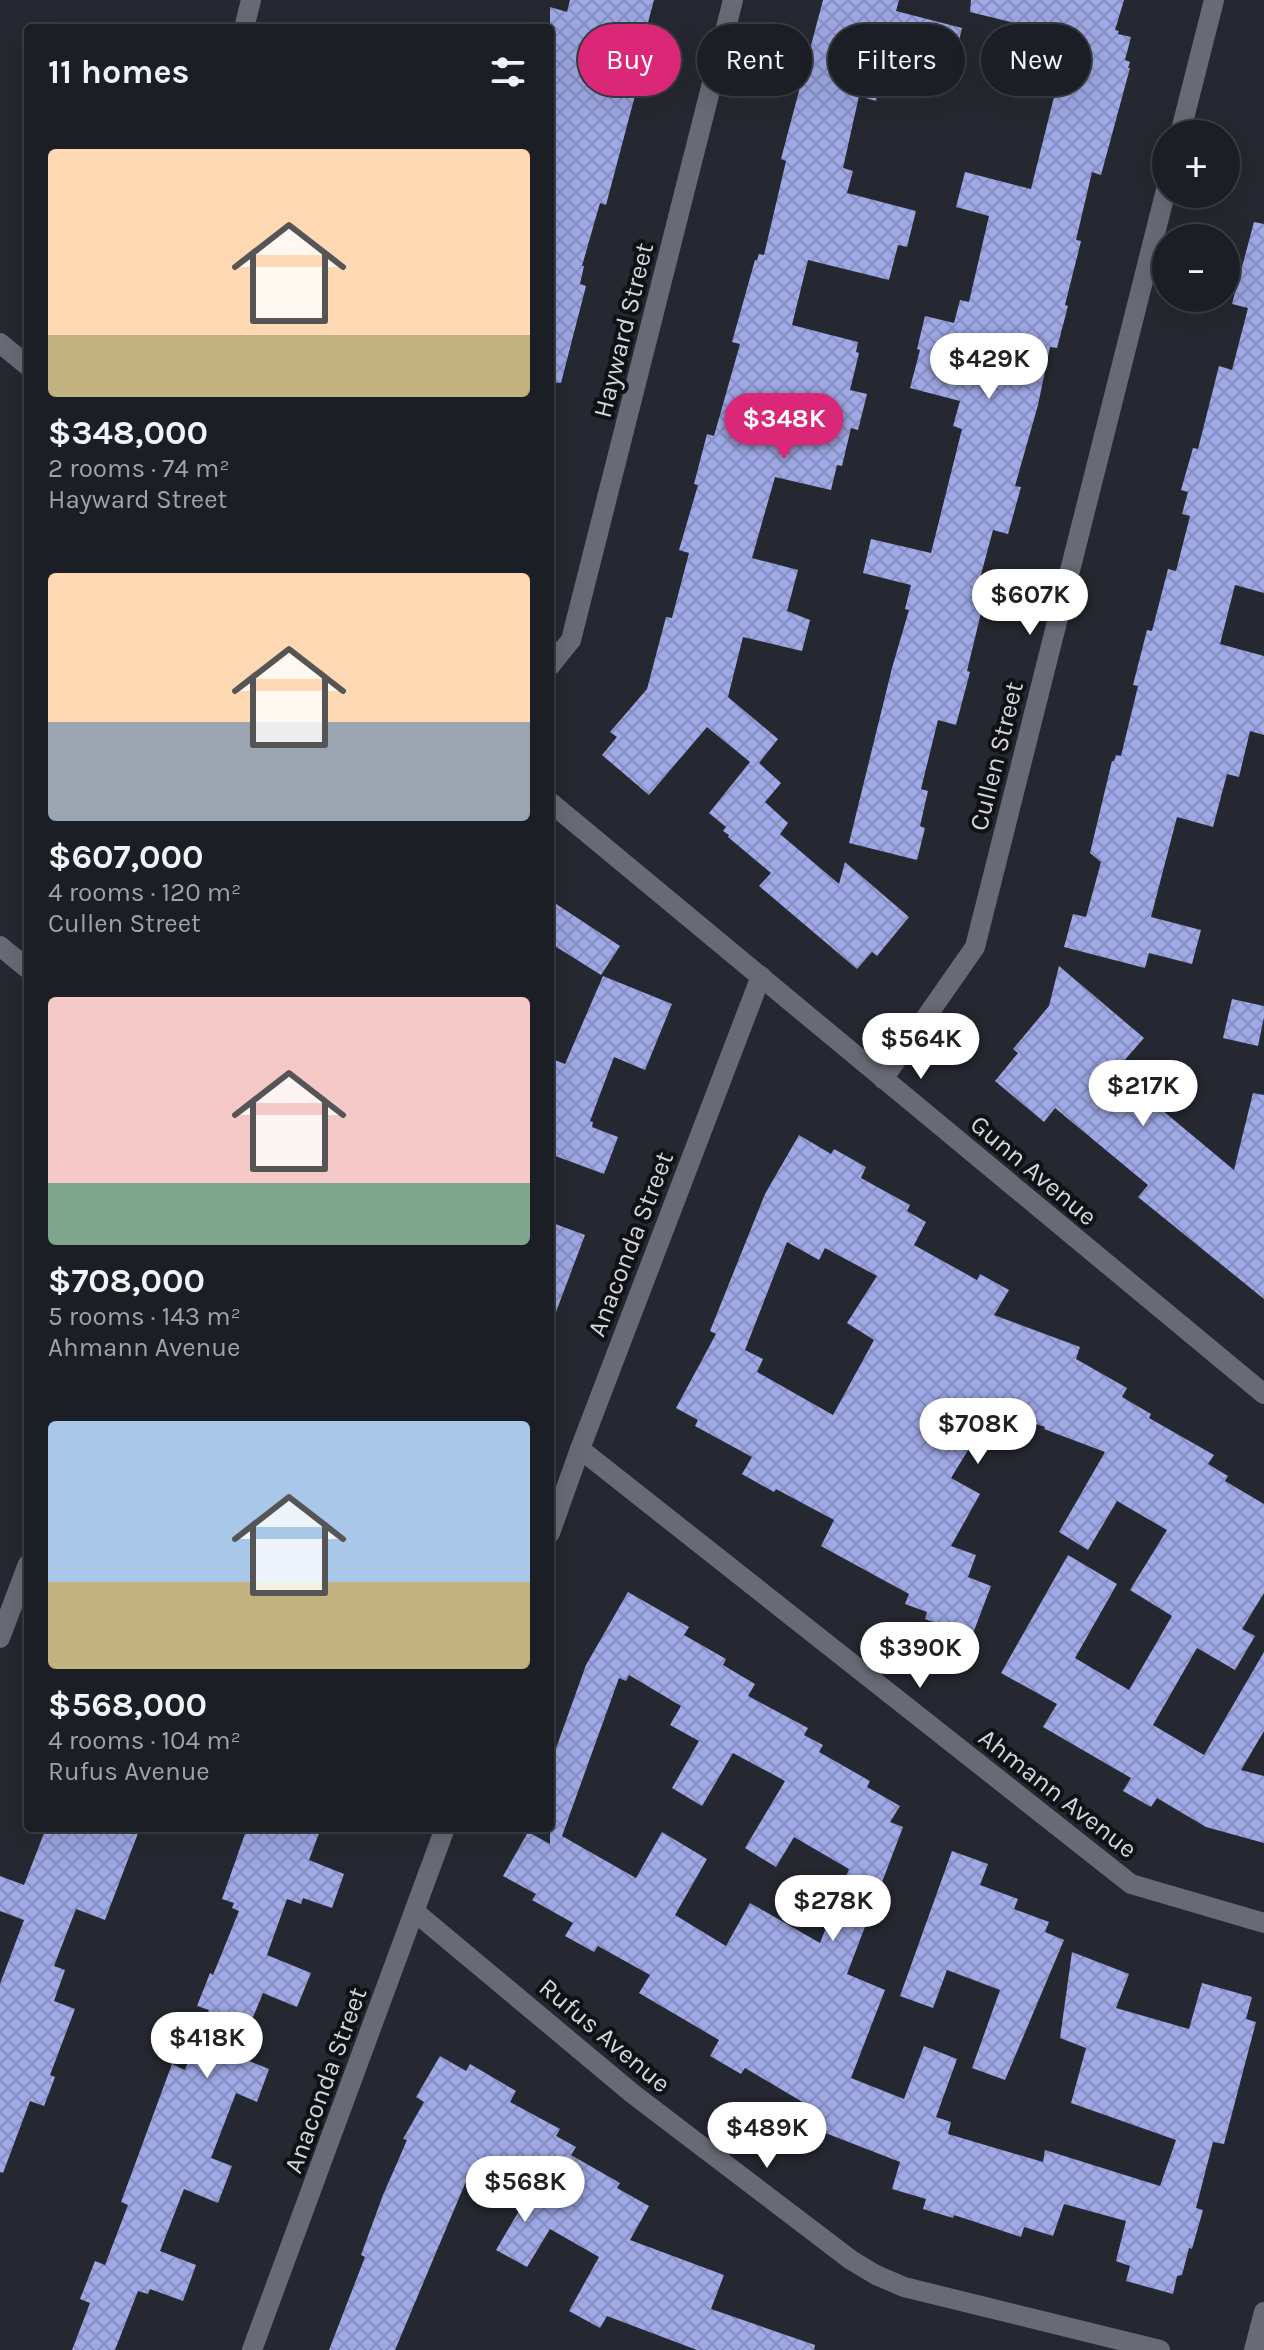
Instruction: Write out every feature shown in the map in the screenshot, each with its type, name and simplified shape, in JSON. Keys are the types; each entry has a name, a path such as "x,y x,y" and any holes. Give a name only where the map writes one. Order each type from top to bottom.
{"street":[{"path":"245,24 251,0"},
{"name":"Hayward Street","path":"554,661 571,640 733,0"},
{"path":"1184,120 1214,0"},
{"name":"Cullen Street","path":"883,1079 975,947 1161,208"},
{"path":"0,343 24,363"},
{"name":"Gunn Avenue","path":"554,805 1264,1394"},
{"path":"0,946 24,966"},
{"name":"Anaconda Street","path":"554,1522 761,976"},
{"name":"Ahmann Avenue","path":"580,1449 1131,1884 1264,1923"},
{"path":"0,1638 24,1575"},
{"name":"Anaconda Street","path":"252,2350 444,1832"},
{"name":"Rufus Avenue","path":"415,1912 633,2094 851,2260 876,2275 904,2287 1160,2350"},
{"path":"1254,2350 1264,2312"}],"building":[{"path":"570,0 654,0 648,24 578,24 578,96 635,96 606,205 600,203 582,266 580,284 586,286 561,383 554,382 554,24 550,24 550,7 567,12"},
{"path":"823,0 899,0 896,11 946,24 828,24 828,96 859,96 843,168 853,171 847,193 916,211 907,247 898,245 889,280 808,260 792,325 858,342 856,352 859,353 850,390 867,394 858,430 851,428 842,466 837,465 831,490 775,477 752,558 798,570 787,611 810,620 802,651 743,637 728,697 778,739 759,763 781,783 765,802 788,823 780,834 839,884 845,862 909,917 877,956 872,952 857,969 759,886 771,873 728,837 723,831 726,827 709,813 750,762 707,727 649,795 602,755 617,737 610,732 647,689 666,617 672,618 689,553 679,550 698,485 694,484 707,434 714,436 740,344 732,342 755,260 759,254 764,255 786,161 781,159 798,96 812,96 812,42"},
{"path":"971,0 1124,0 1115,30 1119,31 1118,34 1131,37 1125,60 1130,62 1130,68 1101,175 1092,172 1076,240 1081,241 1065,305 1068,306 1057,348 1050,347 1038,405 1015,486 1021,487 1008,534 993,530 978,586 987,588 956,725 938,720 921,789 928,791 920,826 925,828 917,860 849,843 909,610 905,609 911,585 863,573 871,539 931,553 962,429 953,426 960,401 910,388 925,316 954,323 960,300 969,302 989,216 956,207 965,172 1031,189 1054,96 1091,96 1091,24 1019,24 970,12"},
{"path":"859,96 877,96 876,101"},
{"path":"1254,222 1264,224 1264,593 1235,585 1220,644 1264,656 1264,735 1250,731 1239,777 1227,774 1213,827 1177,817 1151,917 1201,930 1192,964 1149,953 1145,968 1064,947 1073,914 1086,917 1101,862 1090,853 1112,761 1116,755 1121,756 1138,686 1133,685 1147,630 1152,631 1168,569 1176,571 1190,516 1182,514 1188,492 1181,490 1193,448 1198,449 1219,366 1232,370 1248,308 1240,306 1240,274"},
{"path":"554,903 620,946 601,975 554,946"},
{"path":"1059,966 1144,1038 1115,1071 1234,1170 1253,1093 1264,1095 1264,1299 1138,1197 1148,1185 1055,1108 1044,1122 995,1081 1018,1053 1013,1049 1049,1006"},
{"path":"603,976 672,1004 645,1070 614,1057 590,1121 593,1122 592,1127 618,1137 604,1174 554,1155 554,1060 565,1064"},
{"path":"1232,999 1264,1006 1258,1046 1223,1038"},
{"path":"799,1135 831,1154 834,1149 866,1167 861,1178 910,1205 907,1211 926,1222 914,1245 977,1280 980,1274 1009,1290 994,1315 1080,1347 1076,1359 1127,1388 1122,1397 1151,1414 1149,1418 1214,1455 1208,1464 1228,1476 1225,1481 1264,1504 1264,1593 1242,1629 1255,1636 1235,1670 1197,1648 1153,1725 1204,1755 1264,1652 1264,1731 1241,1770 1264,1776 1264,1843 1206,1827 1157,1798 1151,1807 1123,1791 1131,1778 1043,1727 1057,1704 1001,1673 1068,1555 1117,1584 1075,1658 1129,1690 1172,1616 1130,1590 1167,1530 1117,1501 1088,1550 1059,1532 1105,1452 993,1409 951,1478 980,1494 951,1546 976,1555 968,1577 991,1586 972,1636 925,1619 927,1612 905,1604 909,1594 821,1546 834,1520 742,1474 752,1457 695,1426 698,1420 676,1408 716,1334 710,1331 765,1194","holes":["787,1242 819,1260 825,1248 877,1276 847,1323 874,1340 833,1415 757,1372 763,1359 745,1350"]},
{"path":"554,1223 585,1235 554,1317"},
{"path":"628,1592 689,1627 684,1635 726,1659 723,1665 755,1684 748,1696 808,1728 804,1735 823,1745 819,1752 870,1781 867,1787 900,1806 890,1822 903,1827 847,1974 885,1990 851,2078 904,2099 924,2046 957,2059 936,2117 951,2122 948,2134 1043,2162 1045,2150 1160,2186 1176,2140 1071,2103 1086,2048 1060,2038 1072,1952 1129,1974 1116,2008 1189,2029 1202,1983 1252,1997 1246,2019 1256,2022 1224,2144 1213,2142 1196,2208 1203,2210 1192,2249 1189,2248 1182,2275 1177,2276 1173,2294 1126,2281 1130,2266 1116,2261 1126,2221 1064,2204 1053,2236 1024,2227 1021,2237 954,2215 953,2218 923,2209 926,2199 892,2189 900,2162 810,2127 816,2110 745,2068 741,2074 710,2056 719,2040 639,1993 650,1975 598,1946 594,1952 565,1936 573,1923 532,1900 536,1894 503,1876 528,1832 550,1844 550,1832 554,1832 554,1754 586,1665","holes":["629,1675 681,1706 670,1725 699,1741 672,1788 702,1806 733,1753 785,1781 745,1848 776,1867 794,1837 849,1869 820,1943 750,1903 726,1946 675,1915 707,1859 662,1832 636,1878 562,1836 619,1678 626,1681"]},
{"path":"44,1832 138,1832 105,1920 76,1909 54,1966 65,1970 54,2001 75,2009 50,2075 55,2077 44,2106 30,2101 3,2173 0,2172 0,1984 24,1920 0,1911 0,1876 24,1885"},
{"path":"246,1832 320,1832 309,1860 344,1874 332,1908 303,1898 301,1904 287,1899 267,1955 311,1973 297,2007 263,1993 237,2056 269,2069 257,2102 236,2093 211,2158 232,2166 218,2203 184,2189 160,2251 196,2265 183,2301 150,2289 148,2294 138,2291 115,2350 72,2350 90,2303 80,2299 95,2261 105,2265 128,2205 121,2202 172,2064 185,2070 209,2010 197,2006 239,1911 232,1908 234,1903 222,1899"},
{"path":"952,1851 988,1864 980,1885 1018,1899 1014,1909 1049,1922 1045,1932 1064,1940 1005,2080 972,2068 1000,1990 947,1970 933,2008 900,1996"},
{"path":"440,2056 466,2071 470,2064 516,2091 510,2102 560,2129 556,2136 576,2147 571,2155 620,2183 617,2188 649,2206 630,2240 724,2275 711,2309 815,2345 814,2350 697,2350 607,2316 600,2328 569,2311 599,2257 550,2229 527,2267 496,2250 520,2209 467,2179 395,2350 329,2350 365,2257 361,2255 383,2195 407,2140 403,2139 424,2102 416,2097"}]}
